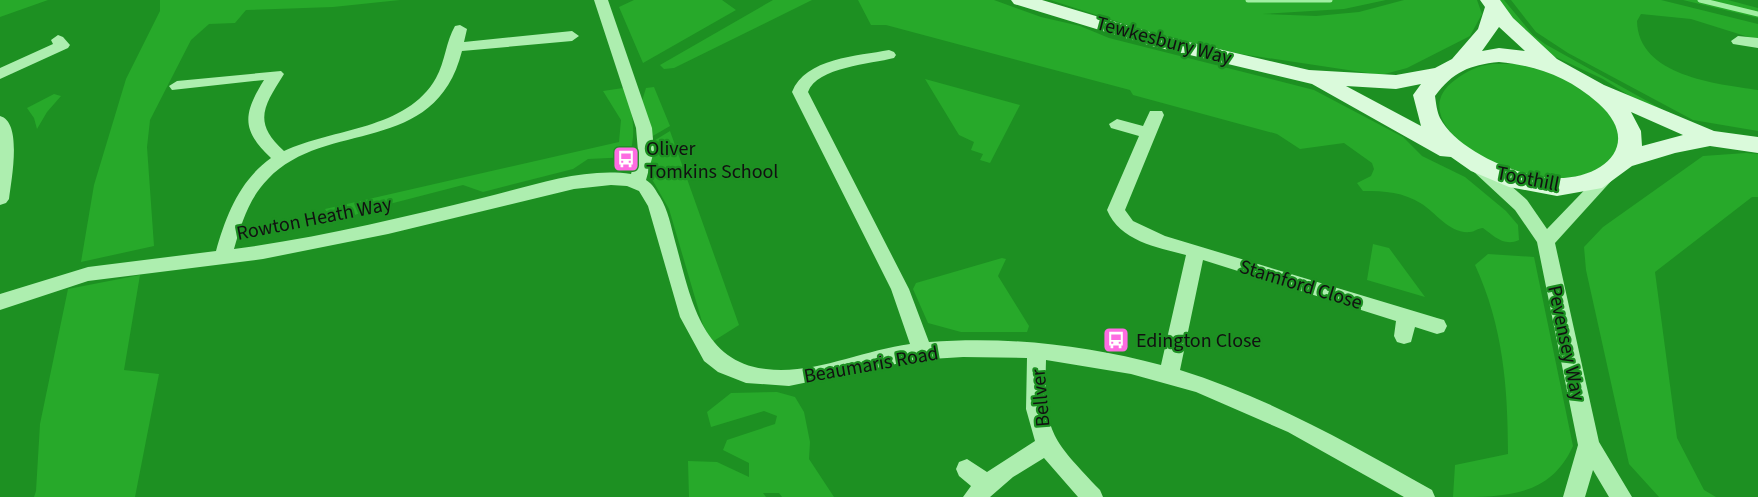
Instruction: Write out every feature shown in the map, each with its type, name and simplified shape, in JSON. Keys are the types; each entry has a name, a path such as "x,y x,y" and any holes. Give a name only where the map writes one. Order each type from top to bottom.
{"main road":[{"name":"Tewkesbury Way","path":"1021,0 1159,41 1309,76 1396,82 1452,67"},
{"path":"1492,4 1551,64 1584,82 1710,138 1758,145"},
{"name":"Toothill","path":"1492,4 1488,32 1452,67 1434,78 1426,90 1426,112 1437,132 1472,163 1515,180 1550,186 1574,186 1605,179"},
{"path":"1452,67 1499,55 1551,64"},
{"name":"Tewkesbury Way","path":"1309,76 1472,163"},
{"path":"1584,82 1611,102 1630,130 1632,142 1624,160 1605,179"},
{"path":"1624,160 1674,145 1710,138"}],"street":[{"path":"602,0 644,128 646,151 637,182"},
{"path":"223,257 247,193 260,177 282,158 305,147 385,125 413,112 432,97 443,82 457,46 460,29"},
{"path":"457,46 542,44 572,36"},
{"path":"0,74 63,45 58,40"},
{"path":"1738,41 1758,43"},
{"path":"889,55 866,53 815,72 802,82 800,92 900,289 922,351"},
{"path":"177,86 280,69 262,100 255,122 256,133 282,158"},
{"name":"Stamford Close","path":"1156,115 1118,202 1118,216 1125,224 1143,234 1405,326 1437,326"},
{"path":"0,121 7,145 0,199"},
{"path":"1117,124 1148,133"},
{"name":"Pevensey Way","path":"1472,163 1521,205 1546,241 1590,445 1620,497"},
{"name":"Rowton Heath Way","path":"0,302 88,274 263,252 388,227 555,187 611,179 637,182"},
{"path":"1546,241 1605,179"},
{"name":"Beaumaris Road","path":"637,182 645,187 656,205 695,333 708,353 724,365 759,378 781,379 922,351 990,348 1100,358 1169,375 1235,398 1288,421 1424,497"},
{"path":"1169,375 1196,251"},
{"name":"Bellver","path":"1037,351 1036,400 1039,426 1047,445 1092,497"},
{"name":"Bellver","path":"966,469 980,492 1019,460 1047,445"},
{"name":"Pevensey Way","path":"1574,497 1590,445"}],"green space":[{"path":"0,0 48,0 0,17"},
{"path":"160,0 400,0 333,7 246,10 235,23 209,24 191,40 150,120 147,147 154,246 81,262 94,185 126,79 160,11"},
{"path":"634,0 722,0 736,10 643,63 619,7"},
{"path":"773,0 812,0 674,68 664,69 660,65"},
{"path":"858,0 994,0 1041,17 1080,26 1109,38 1314,90 1403,137 1422,156 1465,177 1506,211 1518,225 1519,240 1504,241 1483,228 1470,232 1456,230 1422,204 1408,197 1386,192 1363,191 1357,183 1371,176 1374,169 1372,163 1344,143 1300,149 1277,134 1133,95 1130,90 886,25 871,25"},
{"path":"1050,0 1386,0 1344,9 1262,14 1316,16 1359,12 1404,0 1477,0 1482,14 1470,36 1407,68 1381,75 1241,54 1162,36"},
{"path":"1498,0 1504,0 1533,35 1545,44 1665,111 1649,108 1603,79 1551,55 1524,33"},
{"path":"1511,0 1661,0 1758,24 1758,40 1691,19 1641,14 1637,21 1641,40 1651,54 1665,65 1682,74 1702,80 1758,90 1758,131 1693,120 1568,53 1536,32"},
{"path":"1683,0 1728,0 1758,8 1758,18"},
{"path":"1492,64 1517,64 1559,75 1606,107 1622,136 1612,158 1583,175 1551,178 1517,172 1485,159 1459,141 1443,120 1440,99 1459,77"},
{"path":"925,79 1020,105 990,163 980,160 983,154 971,150 974,142 959,135"},
{"path":"654,87 670,126 651,137 642,101 646,88"},
{"path":"623,88 633,122 633,139 629,157 588,159 573,169 483,192 463,185 374,208 341,220 331,218 325,209 619,142 621,120 603,91"},
{"path":"54,94 61,96 47,112 37,129 34,118 27,108"},
{"path":"670,131 739,325 712,342 703,325 669,209 649,174 652,142"},
{"path":"1758,154 1758,197 1752,197 1655,272 1677,438 1704,490 1716,497 1659,497 1629,464 1586,270 1584,247 1603,227 1703,156"},
{"path":"1373,244 1389,248 1425,297 1367,280"},
{"path":"1488,254 1534,257 1573,446 1563,463 1539,485 1508,494 1453,497 1455,465 1508,454 1505,381 1498,334 1475,265"},
{"path":"1002,258 1006,259 998,276 1029,326 1027,332 961,332 928,323 913,289 916,283"},
{"path":"140,275 124,370 159,374 135,497 34,497 40,424 68,289"},
{"path":"777,392 795,397 804,412 810,442 809,459 834,497 782,497 779,493 763,493 766,497 689,497 688,461 717,462 749,477 749,463 723,450 727,440 775,424 777,416 764,411 711,427 707,412 731,393"}],"waterway":[{"path":"1248,0 1330,0"},
{"path":"1700,0 1758,14"}],"place":[{"name":"Oliver Tomkins School","path":"626,159"},
{"name":"Edington Close","path":"1116,340"}]}
